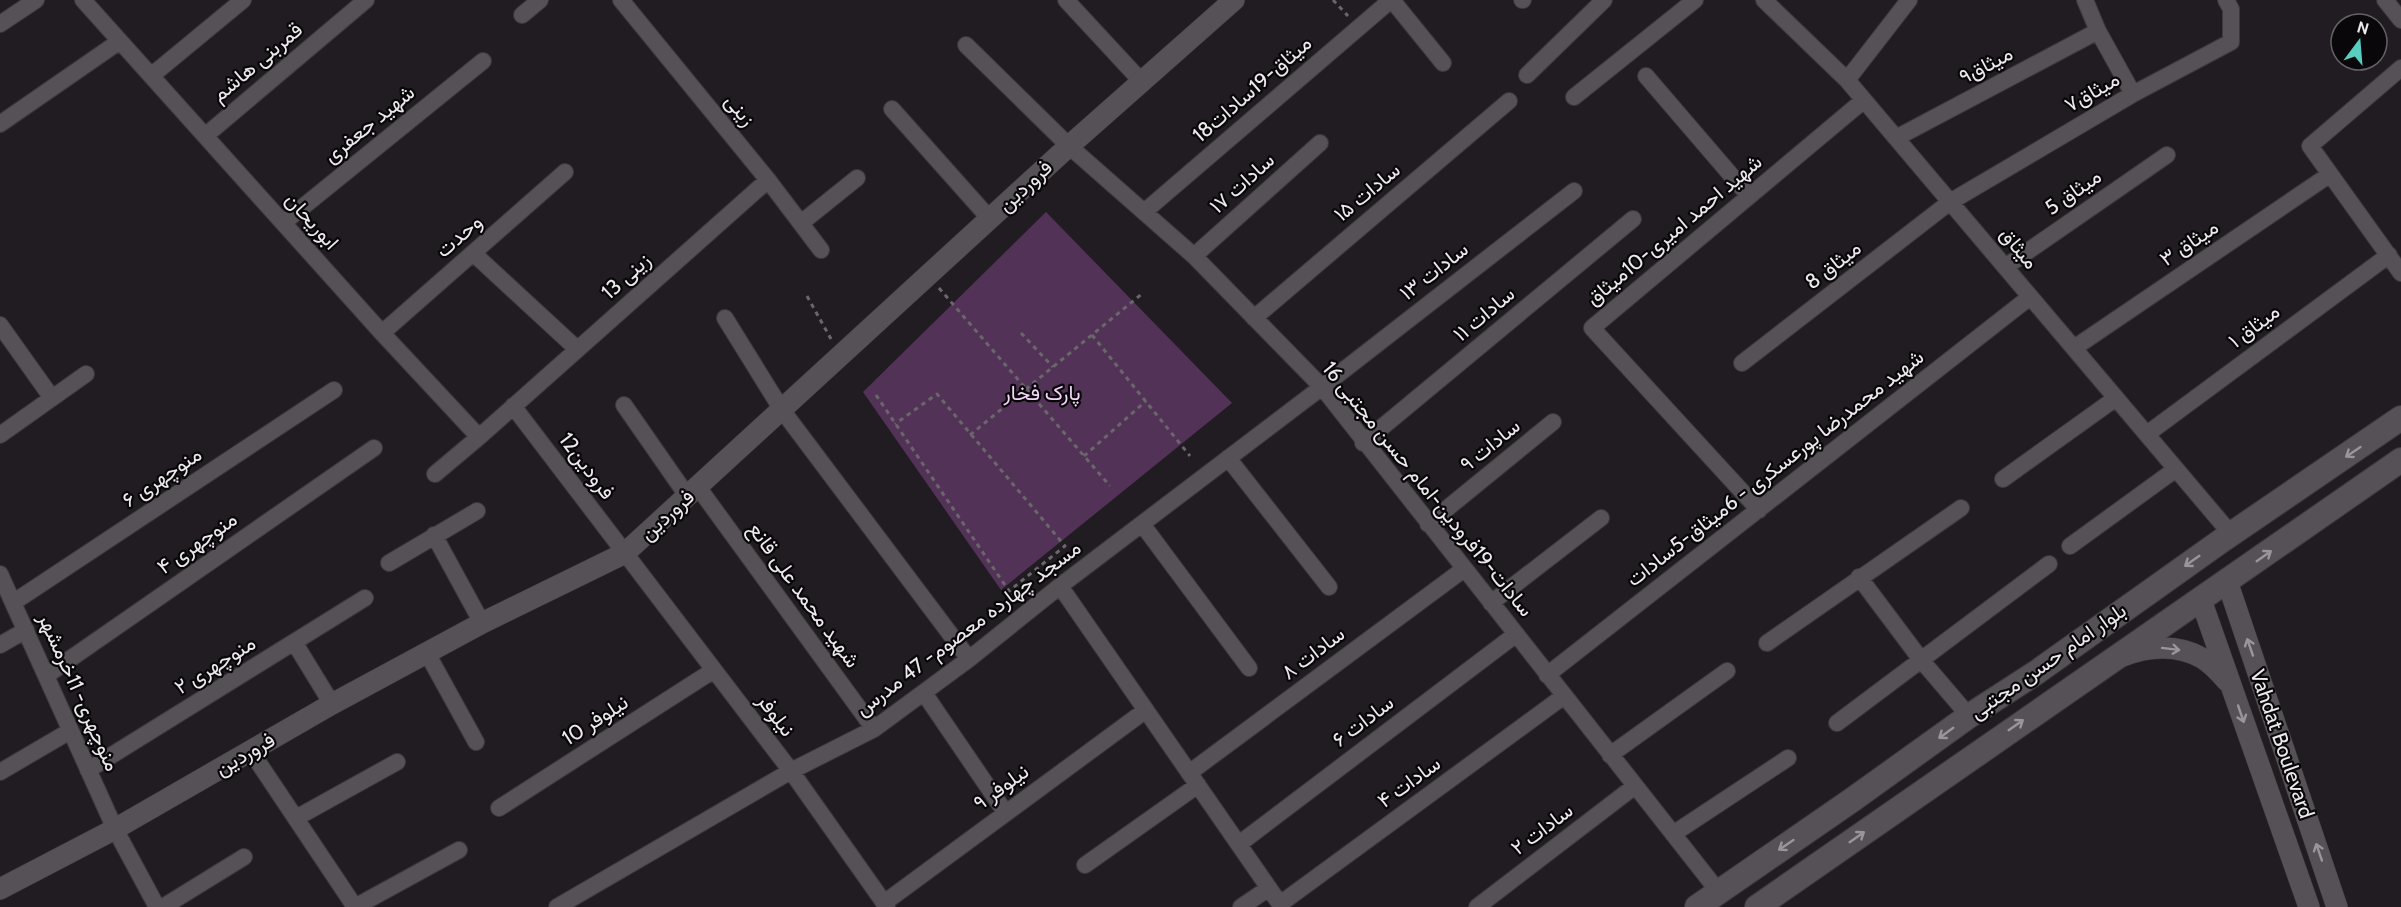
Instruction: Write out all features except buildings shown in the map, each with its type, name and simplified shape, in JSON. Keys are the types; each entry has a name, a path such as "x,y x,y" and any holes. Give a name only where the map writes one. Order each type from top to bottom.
{"main road":[{"name":"بلوار امام حسن مجتبی","path":"1697,907 2401,418"},
{"name":"بلوار امام حسن مجتبی","path":"1757,907 2401,460"}],"street":[{"path":"0,24 36,0"},
{"name":"ابوریحان","path":"83,0 382,333 479,437"},
{"path":"151,76 243,0"},
{"name":"قمربنی هاشم","path":"205,136 366,0"},
{"path":"522,15 540,0"},
{"path":"1066,0 1142,82"},
{"name":"فروردین","path":"0,889 115,829 250,750 482,623 625,553 1069,146 1234,0"},
{"path":"1391,0 1443,63"},
{"name":"18میثاق-19سادات","path":"1144,212 1391,0"},
{"path":"1527,75 1604,0"},
{"path":"1574,97 1695,0"},
{"name":"میثاق","path":"1764,0 1847,80 2231,534"},
{"path":"1847,80 1909,0"},
{"path":"2085,0 2097,31 2133,94"},
{"path":"2385,0 2401,20"},
{"name":"زینی","path":"627,2 821,250"},
{"name":"میثاق۷","path":"1950,202 2133,94 2231,42 2233,3"},
{"name":"میثاق۹","path":"1896,138 2097,31"},
{"path":"0,124 120,41"},
{"name":"سادات-19فرودین-امام حسن مجتبی 16","path":"966,45 1069,146 1194,256 1322,387 1363,443 1718,891"},
{"name":"شهید جعفری","path":"283,223 483,61"},
{"path":"2401,68 2310,146 2401,273"},
{"path":"1646,76 1749,196"},
{"name":"شهید احمد امیری-10میثاق","path":"1759,510 1592,328 1864,100"},
{"name":"سادات ۱۵","path":"1254,318 1509,101"},
{"path":"892,109 990,219"},
{"name":"سادات ۱۷","path":"1194,256 1320,143"},
{"name":"میثاق 5","path":"2005,267 2167,155"},
{"name":"وحدت","path":"382,333 565,172"},
{"name":"میثاق ۳","path":"2073,348 2329,175"},
{"path":"801,223 857,178"},
{"name":"زینی 13","path":"513,406 768,180"},
{"name":"سادات ۱۳","path":"1322,387 1574,191"},
{"name":"میثاق 8","path":"1742,363 1950,202"},
{"name":"سادات ۱۱","path":"1363,443 1633,219"},
{"path":"473,253 578,349"},
{"name":"میثاق ۱","path":"2147,434 2389,255"},
{"name":"شهید محمدرضا پورعسکری - 6میثاق-5سادات","path":"1547,675 2031,297"},
{"path":"725,318 782,410 969,659"},
{"path":"0,325 52,398"},
{"path":"0,435 86,374"},
{"name":"مسجد چهارده معصوم- 47 مدرس","path":"565,905 791,771 874,729 969,659 1060,586 1322,387"},
{"name":"منوچهری ۶","path":"15,602 334,390"},
{"path":"2003,479 2116,398"},
{"name":"شهید محمد علی قانع","path":"624,405 874,729"},
{"path":"435,474 513,406"},
{"name":"12فرودین","path":"513,406 625,553"},
{"name":"سادات ۹","path":"1428,524 1553,422"},
{"name":"منوچهری ۴","path":"46,675 374,448"},
{"path":"1228,458 1329,587"},
{"path":"2070,546 2176,469"},
{"path":"1767,643 1961,508"},
{"path":"388,563 477,511"},
{"path":"1491,603 1600,518"},
{"path":"1142,524 1249,668"},
{"path":"434,535 482,623"},
{"name":"نیلوفر","path":"625,553 791,771 886,905"},
{"path":"1837,723 2049,564"},
{"name":"سادات ۸","path":"1085,864 1464,569"},
{"name":"منوچهری- 11خرمشهر","path":"0,574 15,602 115,829 157,907"},
{"path":"1859,577 1922,660 1969,716"},
{"name":"Vahdat Boulevard","path":"2227,581 2337,907"},
{"path":"1060,586 1281,906"},
{"name":"منوچهری ۲","path":"88,770 365,598"},
{"name":"Vahdat Boulevard","path":"2200,600 2309,907"},
{"path":"0,645 26,630"},
{"name":"سادات ۶","path":"1239,844 1515,635"},
{"path":"294,642 332,704"},
{"path":"2114,659 2138,650 2170,648 2203,658 2230,684"},
{"path":"427,653 476,742"},
{"name":"نیلوفر 10","path":"499,808 714,670"},
{"path":"1610,755 1727,671"},
{"path":"924,693 1005,812"},
{"name":"سادات ۴","path":"1281,906 1564,696"},
{"name":"نیلوفر ۹","path":"886,905 1005,812 1146,710"},
{"path":"0,772 70,731"},
{"path":"250,750 355,907 459,850"},
{"path":"1673,834 1788,758"},
{"path":"296,818 397,762"},
{"name":"سادات ۲","path":"1477,907 1635,786"},
{"path":"163,907 244,857"},
{"path":"1241,907 1269,888"}],"path":[{"path":"1333,0 1358,27"},
{"path":"928,275 1110,486"},
{"path":"970,435 1143,292"},
{"path":"807,296 840,356"},
{"path":"1021,333 1053,367"},
{"path":"1092,335 1190,456"},
{"path":"876,395 895,424 1009,591 1065,546 937,394 895,424"},
{"path":"1084,456 1146,401"}],"green space":[{"name":"پارک فخار","path":"1046,212 1232,403 1001,590 863,392"}]}
